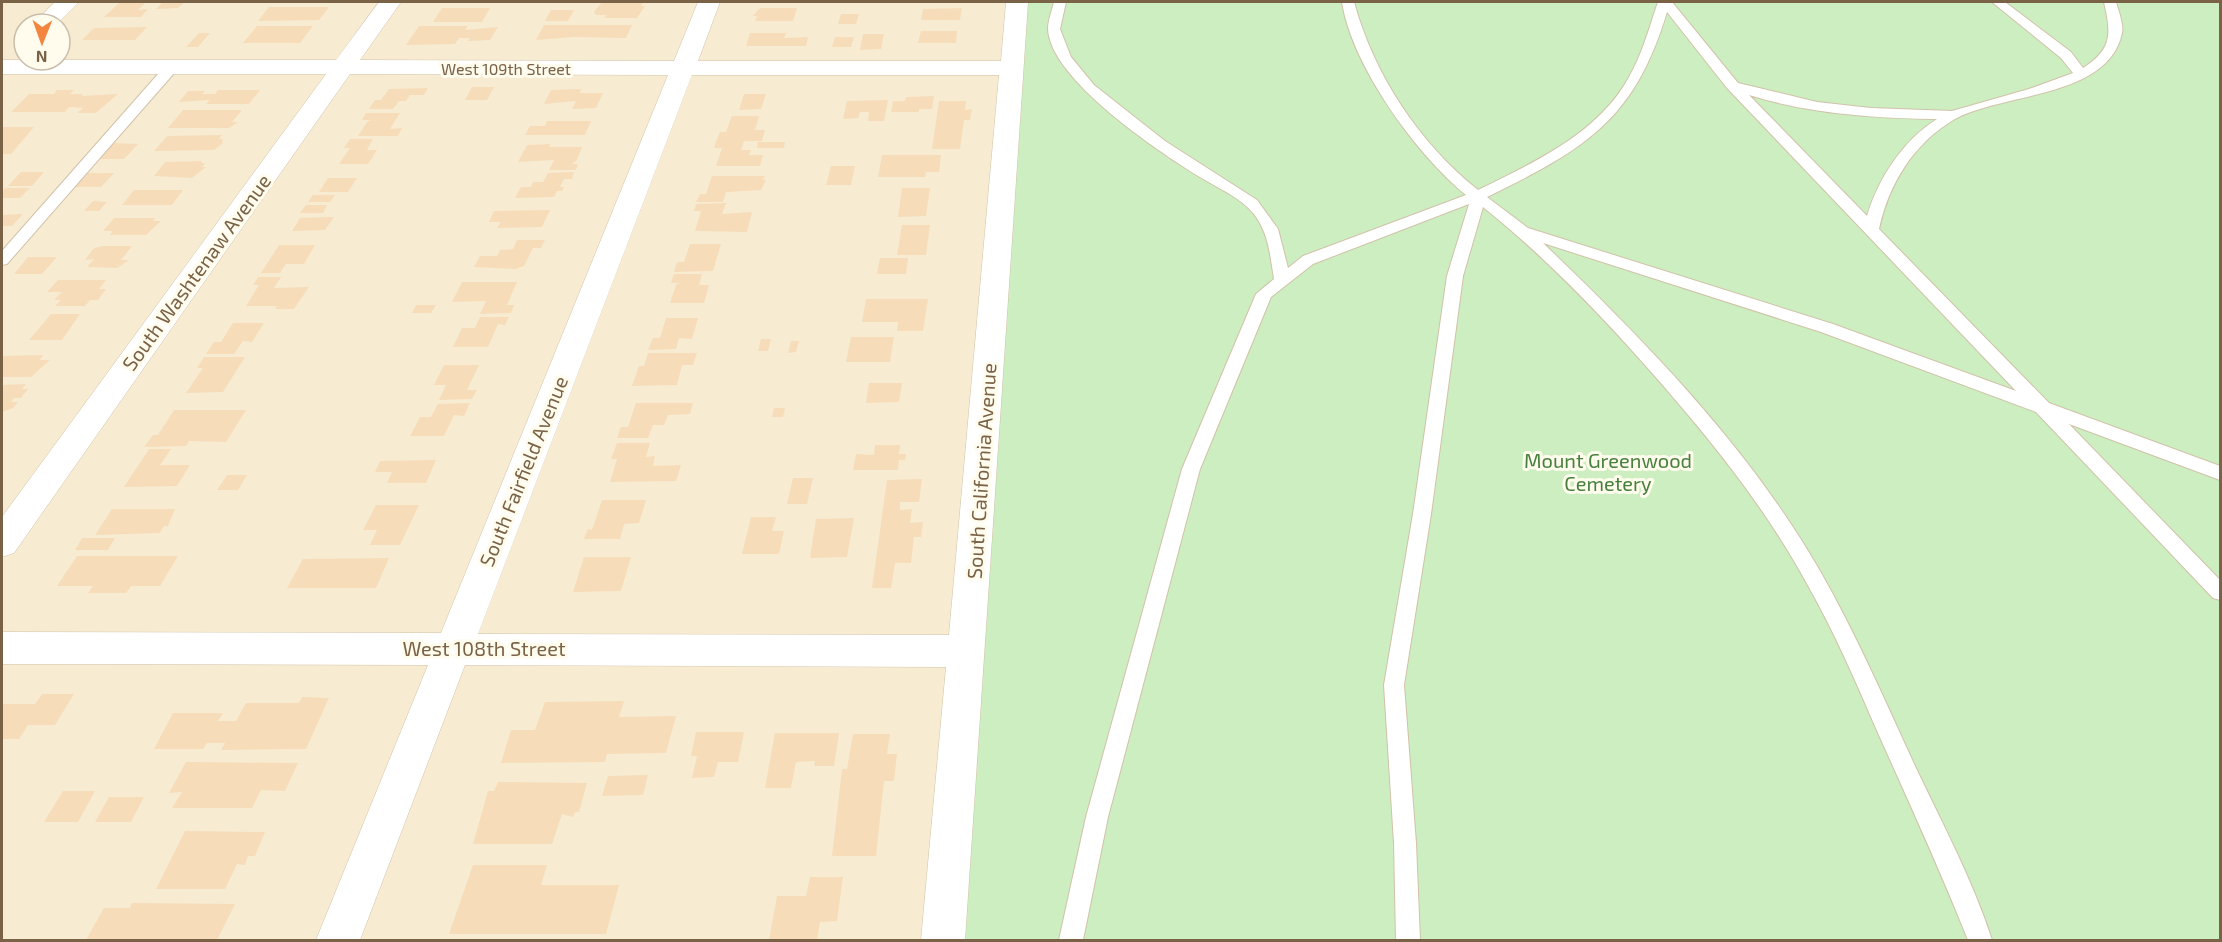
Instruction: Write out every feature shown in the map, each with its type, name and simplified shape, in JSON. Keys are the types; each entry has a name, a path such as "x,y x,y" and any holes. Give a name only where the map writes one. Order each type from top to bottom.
{"street":[{"name":"South Washtenaw Avenue","path":"2,543 390,2"},
{"name":"South Fairfield Avenue","path":"338,940 709,2"},
{"name":"South California Avenue","path":"943,940 1017,2"},
{"name":"West 109th Street","path":"2,66 1011,69"},
{"name":"West 108th Street","path":"2,648 454,647 967,651"}],"lane":[{"path":"1060,2 1053,13 1052,27 1078,76 1124,121 1252,203 1266,218 1276,238 1281,256 1281,278"},
{"path":"1348,2 1354,25 1388,96 1452,176 1479,195 1584,288 1665,374 1716,435 1774,516 1813,576 1854,656 1950,866 1980,940"},
{"path":"1071,940 1097,817 1191,469 1264,294 1281,278 1308,260 1344,244 1479,195 1546,159 1581,137 1628,91 1665,2 1732,85 2220,592"},
{"path":"1998,2 2066,55 2080,73"},
{"path":"1732,85 1771,99 1811,106 1857,112 1954,115 2035,92 2100,62 2111,50 2118,33 2110,2"},
{"path":"2,260 171,68"},
{"path":"1871,231 1875,207 1907,153 1954,115"},
{"path":"1408,940 1405,843 1394,685 1422,514 1455,276 1479,195"},
{"path":"1521,231 1827,328 2220,473"}],"shaded area":[{"path":"2,2 1028,2 965,940 2,940"}],"green space":[{"name":"Mount Greenwood Cemetery","path":"1028,2 2220,2 2220,940 965,940"}],"building":[{"path":"163,2 185,2 178,8 156,9"},
{"path":"602,2 643,2 641,6 645,6 637,18 604,18 606,15 596,15 594,12"},
{"path":"119,3 145,3 138,10 148,9 141,17 104,17"},
{"path":"269,7 329,7 319,20 258,21"},
{"path":"442,8 490,8 482,22 433,22"},
{"path":"760,8 797,8 793,21 755,21 757,16 753,16"},
{"path":"962,8 960,20 921,20 923,9"},
{"path":"551,10 574,10 568,21 545,21"},
{"path":"841,14 859,14 856,24 838,24"},
{"path":"544,25 632,25 626,38 574,37 536,40"},
{"path":"257,26 313,26 300,43 243,43"},
{"path":"419,26 468,26 465,30 498,27 490,40 468,41 470,38 459,38 455,44 406,45"},
{"path":"147,27 135,40 82,40 94,28"},
{"path":"921,31 957,31 956,43 918,43"},
{"path":"199,33 210,33 198,47 186,47"},
{"path":"750,33 786,33 784,38 808,37 806,46 746,46"},
{"path":"863,34 884,34 881,49 860,50"},
{"path":"835,37 854,37 851,47 832,47"},
{"path":"472,87 494,87 487,100 465,100"},
{"path":"428,88 424,95 410,95 406,101 399,101 393,109 369,109 375,100 381,100 389,89"},
{"path":"581,89 580,93 603,93 596,108 572,109 576,101 544,104 551,90"},
{"path":"57,90 74,90 70,94 83,94 81,96 118,94 96,113 77,113 83,108 69,107 65,112 11,112 29,94 54,94"},
{"path":"218,90 260,90 249,104 206,104 210,100 179,102 188,91 205,91 202,94 215,94"},
{"path":"744,94 766,94 761,109 739,110"},
{"path":"934,96 932,109 919,109 919,112 891,112 893,101 905,101 906,97"},
{"path":"888,100 884,121 868,121 869,112 860,112 858,118 843,119 847,101"},
{"path":"939,101 966,101 965,110 972,109 970,120 964,120 960,149 932,149"},
{"path":"183,110 242,110 232,122 238,122 229,128 168,128"},
{"path":"366,113 400,113 390,129 402,128 398,136 358,136 367,122 371,120 362,120"},
{"path":"732,116 759,116 755,130 765,130 762,141 744,141 741,150 751,150 749,155 763,155 760,166 716,166 722,148 714,148 720,132 726,132"},
{"path":"547,121 591,121 585,135 525,135 530,126 545,126"},
{"path":"2,127 34,127 11,154 2,154"},
{"path":"222,135 219,139 223,139 222,144 214,150 154,151 167,136"},
{"path":"350,139 373,139 367,150 377,150 368,164 339,164 350,148 344,148"},
{"path":"758,142 785,142 784,148 757,148"},
{"path":"113,143 138,144 124,159 99,159"},
{"path":"550,144 549,147 582,147 577,160 572,164 578,164 576,170 549,170 554,160 518,162 527,145"},
{"path":"882,155 941,155 939,172 926,172 925,177 878,177"},
{"path":"202,161 201,163 205,163 202,167 206,167 192,178 154,176 165,162"},
{"path":"831,166 855,166 851,185 826,185"},
{"path":"21,172 44,172 32,186 8,186"},
{"path":"574,172 572,179 564,179 560,187 564,187 562,191 557,191 554,197 515,198 521,187 531,187 533,182 543,182 548,173"},
{"path":"87,173 114,173 101,187 74,187"},
{"path":"712,176 765,176 763,180 766,180 761,190 726,192 723,202 696,202 700,194 706,194"},
{"path":"328,178 357,178 348,192 319,192"},
{"path":"5,188 30,188 20,198 2,198"},
{"path":"902,188 930,188 926,216 898,217"},
{"path":"134,190 183,190 172,205 122,205"},
{"path":"313,195 335,195 330,202 308,202"},
{"path":"93,201 107,202 99,211 84,211"},
{"path":"726,203 722,214 752,212 747,232 695,231 701,211 694,211 696,204"},
{"path":"306,205 327,205 323,213 300,213"},
{"path":"550,210 542,227 497,228 501,222 489,222 494,211"},
{"path":"23,214 12,226 2,226 2,215"},
{"path":"334,217 325,230 292,231 300,218"},
{"path":"114,218 155,218 153,221 161,221 146,235 110,235 113,231 103,231"},
{"path":"902,225 930,225 926,255 897,255"},
{"path":"517,240 545,240 541,248 533,248 524,266 516,269 474,267 480,256 497,256 500,250 513,249"},
{"path":"690,244 721,244 713,271 674,272 677,262 684,262"},
{"path":"279,245 315,245 304,264 286,264 280,273 261,273"},
{"path":"132,246 121,260 129,260 117,268 87,267 94,259 85,260 94,248"},
{"path":"28,257 57,257 42,274 14,274"},
{"path":"880,258 908,258 906,274 877,274"},
{"path":"674,274 702,274 699,285 709,285 704,303 670,303 676,285 680,283 671,283"},
{"path":"258,277 281,277 274,288 309,287 294,309 275,309 277,306 246,306 259,285 253,285"},
{"path":"58,280 106,280 99,289 106,289 98,300 90,300 85,306 55,306 61,300 54,300 62,292 47,292"},
{"path":"462,282 517,282 507,305 514,305 511,313 480,314 486,301 452,302"},
{"path":"866,299 928,299 923,331 897,331 898,322 862,322"},
{"path":"416,305 436,305 431,313 412,313"},
{"path":"51,314 80,314 62,340 29,340"},
{"path":"480,317 509,317 505,325 498,324 488,347 453,347 462,328 475,328"},
{"path":"666,318 698,318 692,339 679,338 676,349 648,350 653,338 660,338"},
{"path":"233,323 264,323 252,342 243,341 234,354 206,354 214,342 221,342"},
{"path":"851,337 894,337 890,362 846,362"},
{"path":"761,339 771,339 768,351 758,351"},
{"path":"791,341 799,341 796,352 788,353"},
{"path":"648,353 697,353 693,365 682,365 677,385 632,386 639,366 644,366"},
{"path":"43,355 40,360 50,360 31,377 2,377 2,356"},
{"path":"204,357 245,357 223,392 186,393 203,368 197,368"},
{"path":"444,365 479,365 467,390 477,390 472,399 439,400 446,385 434,385"},
{"path":"869,383 902,383 899,402 866,403"},
{"path":"26,384 22,389 28,389 21,398 14,398 11,402 18,402 13,408 2,412 2,385"},
{"path":"470,403 464,416 454,415 444,436 410,436 420,417 431,417 438,404"},
{"path":"636,403 693,403 690,414 668,415 664,425 653,425 648,438 617,438 621,427 628,427"},
{"path":"774,408 785,408 783,417 772,417"},
{"path":"174,410 246,410 226,442 189,441 186,446 144,447 153,435 158,435"},
{"path":"617,443 650,443 646,457 655,456 653,466 681,465 676,481 610,482 617,459 611,459"},
{"path":"875,445 900,445 899,454 906,454 905,460 899,460 898,470 853,470 856,454 874,455"},
{"path":"149,449 171,449 160,465 190,465 177,486 124,487"},
{"path":"436,460 426,483 387,483 392,472 375,472 380,461"},
{"path":"227,475 247,475 238,490 217,490"},
{"path":"793,478 813,478 807,504 787,504"},
{"path":"922,479 919,502 900,502 900,510 912,509 910,523 923,522 921,537 914,537 911,563 895,563 891,588 872,588 887,480"},
{"path":"602,500 646,500 639,523 624,524 620,539 584,539 588,529 592,530"},
{"path":"376,505 419,505 400,545 370,545 377,530 363,530"},
{"path":"112,509 175,509 168,526 164,526 160,533 95,535"},
{"path":"751,517 776,517 772,531 784,531 779,554 742,554"},
{"path":"854,518 847,557 810,558 816,519"},
{"path":"82,538 115,538 108,550 75,550"},
{"path":"77,556 178,556 160,586 131,586 126,593 88,593 93,586 57,586"},
{"path":"584,557 631,557 621,591 573,592"},
{"path":"389,558 376,588 287,588 303,559"},
{"path":"42,694 74,694 55,725 28,725 19,739 2,739 2,704 35,704"},
{"path":"302,697 329,698 306,749 221,750 225,743 207,743 203,749 154,749 173,713 223,713 218,721 236,721 246,703 299,703"},
{"path":"624,701 619,717 676,716 666,753 607,754 605,762 501,763 511,730 535,730 545,702"},
{"path":"696,732 744,732 738,762 718,762 714,777 692,778 697,756 691,756"},
{"path":"775,733 839,733 834,766 814,766 815,761 796,762 791,788 765,788"},
{"path":"853,734 890,734 887,754 897,754 894,781 884,781 876,856 832,856 842,769 847,769"},
{"path":"186,762 298,763 285,791 261,790 252,808 172,808 182,792 169,793"},
{"path":"648,775 643,795 602,796 608,776"},
{"path":"498,782 587,783 579,812 575,812 573,817 562,814 552,844 473,844 488,791 494,791"},
{"path":"63,791 95,791 78,822 44,822"},
{"path":"109,797 144,797 131,822 95,822"},
{"path":"185,831 265,832 255,856 248,856 245,865 237,864 225,889 156,889"},
{"path":"473,865 547,865 541,885 619,885 606,934 449,934"},
{"path":"810,877 843,877 837,921 820,922 817,940 769,940 777,896 806,896"},
{"path":"132,903 235,904 217,940 86,940 104,908 130,908"}]}
